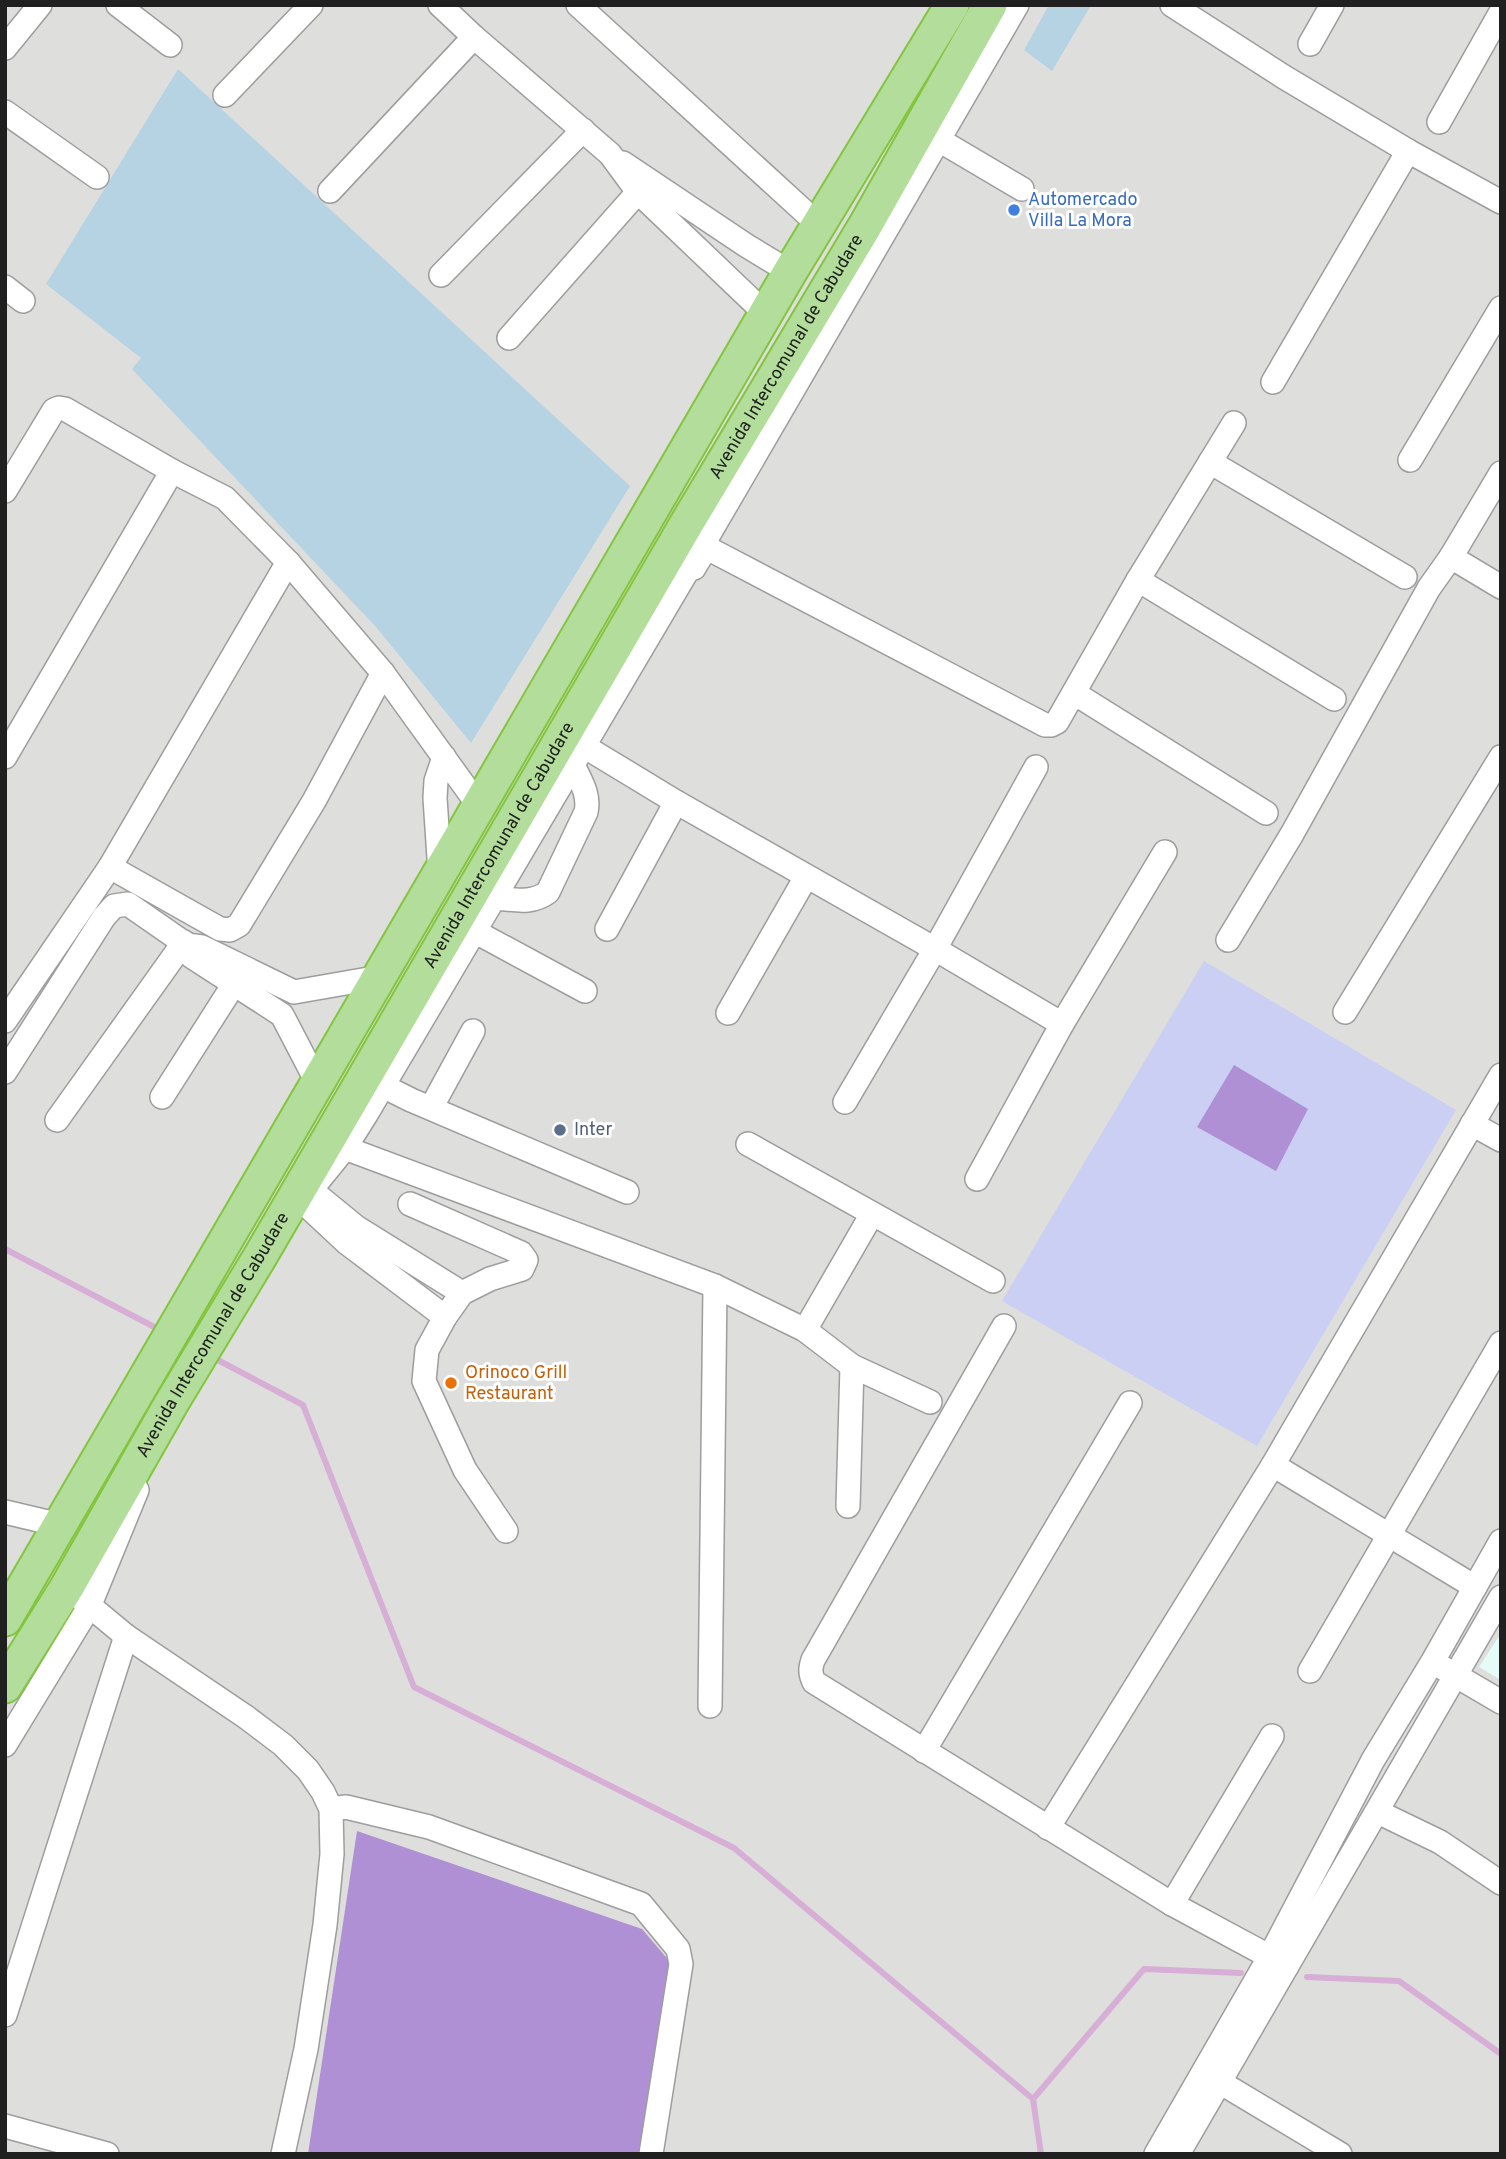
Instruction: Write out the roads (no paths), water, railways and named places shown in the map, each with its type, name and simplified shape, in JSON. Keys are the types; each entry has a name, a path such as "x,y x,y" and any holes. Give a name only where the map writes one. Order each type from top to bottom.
{"highway":[{"name":"Avenida Intercomunal de Cabudare","path":"5,1619 790,272 952,5"},
{"name":"Avenida Intercomunal de Cabudare","path":"5,1686 78,1597 172,1404 687,523 864,226 990,5"},
{"path":"534,787 583,752"}],"street":[{"path":"5,48 40,5"},
{"path":"118,5 170,45"},
{"path":"225,95 311,5"},
{"path":"440,5 610,154 790,272"},
{"path":"922,55 935,5"},
{"path":"494,898 539,899 548,892 586,812 588,803 583,752 1017,5"},
{"path":"1172,5 1284,77 1408,151 1501,202"},
{"path":"1310,44 1332,5"},
{"path":"594,10 820,225"},
{"path":"1439,122 1501,12"},
{"path":"330,191 474,37"},
{"path":"5,112 97,177"},
{"path":"441,275 583,130"},
{"path":"939,140 1023,189"},
{"path":"1273,382 1408,151"},
{"path":"610,154 638,192 766,314"},
{"path":"509,338 638,192"},
{"path":"723,273 747,246"},
{"path":"1410,460 1501,308"},
{"path":"5,491 54,410 59,408 225,498 288,562 383,673 479,806"},
{"path":"261,1255 345,1148 494,898 707,551 711,550 1045,725 1051,725 1057,722 1138,580 1234,423"},
{"path":"1210,462 1405,577"},
{"path":"5,757 172,471"},
{"path":"1228,940 1292,834 1429,588 1451,557 1501,473"},
{"path":"1451,557 1501,587"},
{"path":"5,1021 110,867 288,562"},
{"path":"1138,580 1334,699"},
{"path":"110,867 220,929 230,930 239,925 314,801 383,673"},
{"path":"1074,693 1266,813"},
{"path":"583,752 936,948 1062,1024"},
{"path":"440,873 435,798 436,781 444,757"},
{"path":"1345,1012 1501,757"},
{"path":"845,1102 936,948 1036,767"},
{"path":"607,929 676,802"},
{"path":"978,1179 1062,1024 1165,852"},
{"path":"728,1013 806,877"},
{"path":"5,1072 104,917 114,906 128,904 186,944 202,947 282,1015 318,1084"},
{"path":"474,931 585,990"},
{"path":"57,1120 186,944"},
{"path":"239,976 294,992 380,977"},
{"path":"162,1097 239,976"},
{"path":"282,1015 294,992"},
{"path":"431,1108 473,1031"},
{"path":"1048,1828 1273,1465 1501,1075"},
{"path":"383,1086 627,1192"},
{"path":"1472,1124 1501,1140"},
{"path":"748,1143 993,1281"},
{"path":"345,1148 715,1286 805,1330 852,1366 930,1402"},
{"path":"307,1196 462,1293"},
{"path":"307,1196 347,1243 445,1317"},
{"path":"410,1204 524,1255 526,1262 522,1269 490,1279 462,1293 427,1350 424,1381 466,1470 506,1531"},
{"path":"805,1330 872,1214"},
{"path":"710,1706 715,1286"},
{"path":"1004,1326 810,1668 810,1674 814,1682 1048,1828 1172,1904 1278,1961"},
{"path":"1310,1671 1501,1343"},
{"path":"848,1506 852,1366"},
{"path":"924,1751 1130,1403"},
{"path":"1273,1465 1475,1587"},
{"path":"5,1513 60,1525"},
{"path":"1278,1961 1373,1760 1501,1541"},
{"path":"5,1745 78,1597 126,1636 283,1745 308,1770 323,1792 331,1809 332,1854 325,1925 306,2049 283,2154"},
{"path":"1156,2154 1211,2077 1278,1961 1378,1812 1501,1597"},
{"path":"5,2015 126,1636"},
{"path":"1433,1661 1501,1702"},
{"path":"1172,1904 1272,1736"},
{"path":"331,1809 346,1807 429,1827 642,1904 678,1949 681,1964 650,2154"},
{"path":"1378,1812 1440,1842 1501,1883"},
{"path":"1178,2154 1211,2077"},
{"path":"1211,2077 1340,2154"},
{"path":"5,2126 107,2154"}],"waterway":[{"path":"5,1249 162,1331"},
{"path":"212,1357 303,1405 414,1687 734,1848 1033,2099 1144,1969 1241,1973"},
{"path":"1307,1977 1399,1981 1501,2054"},
{"path":"1033,2099 1041,2154"}],"place":[{"name":"Automercado Villa La Mora","path":"1014,210"},
{"name":"Inter","path":"560,1130"},
{"name":"Orinoco Grill Restaurant","path":"451,1383"}]}
